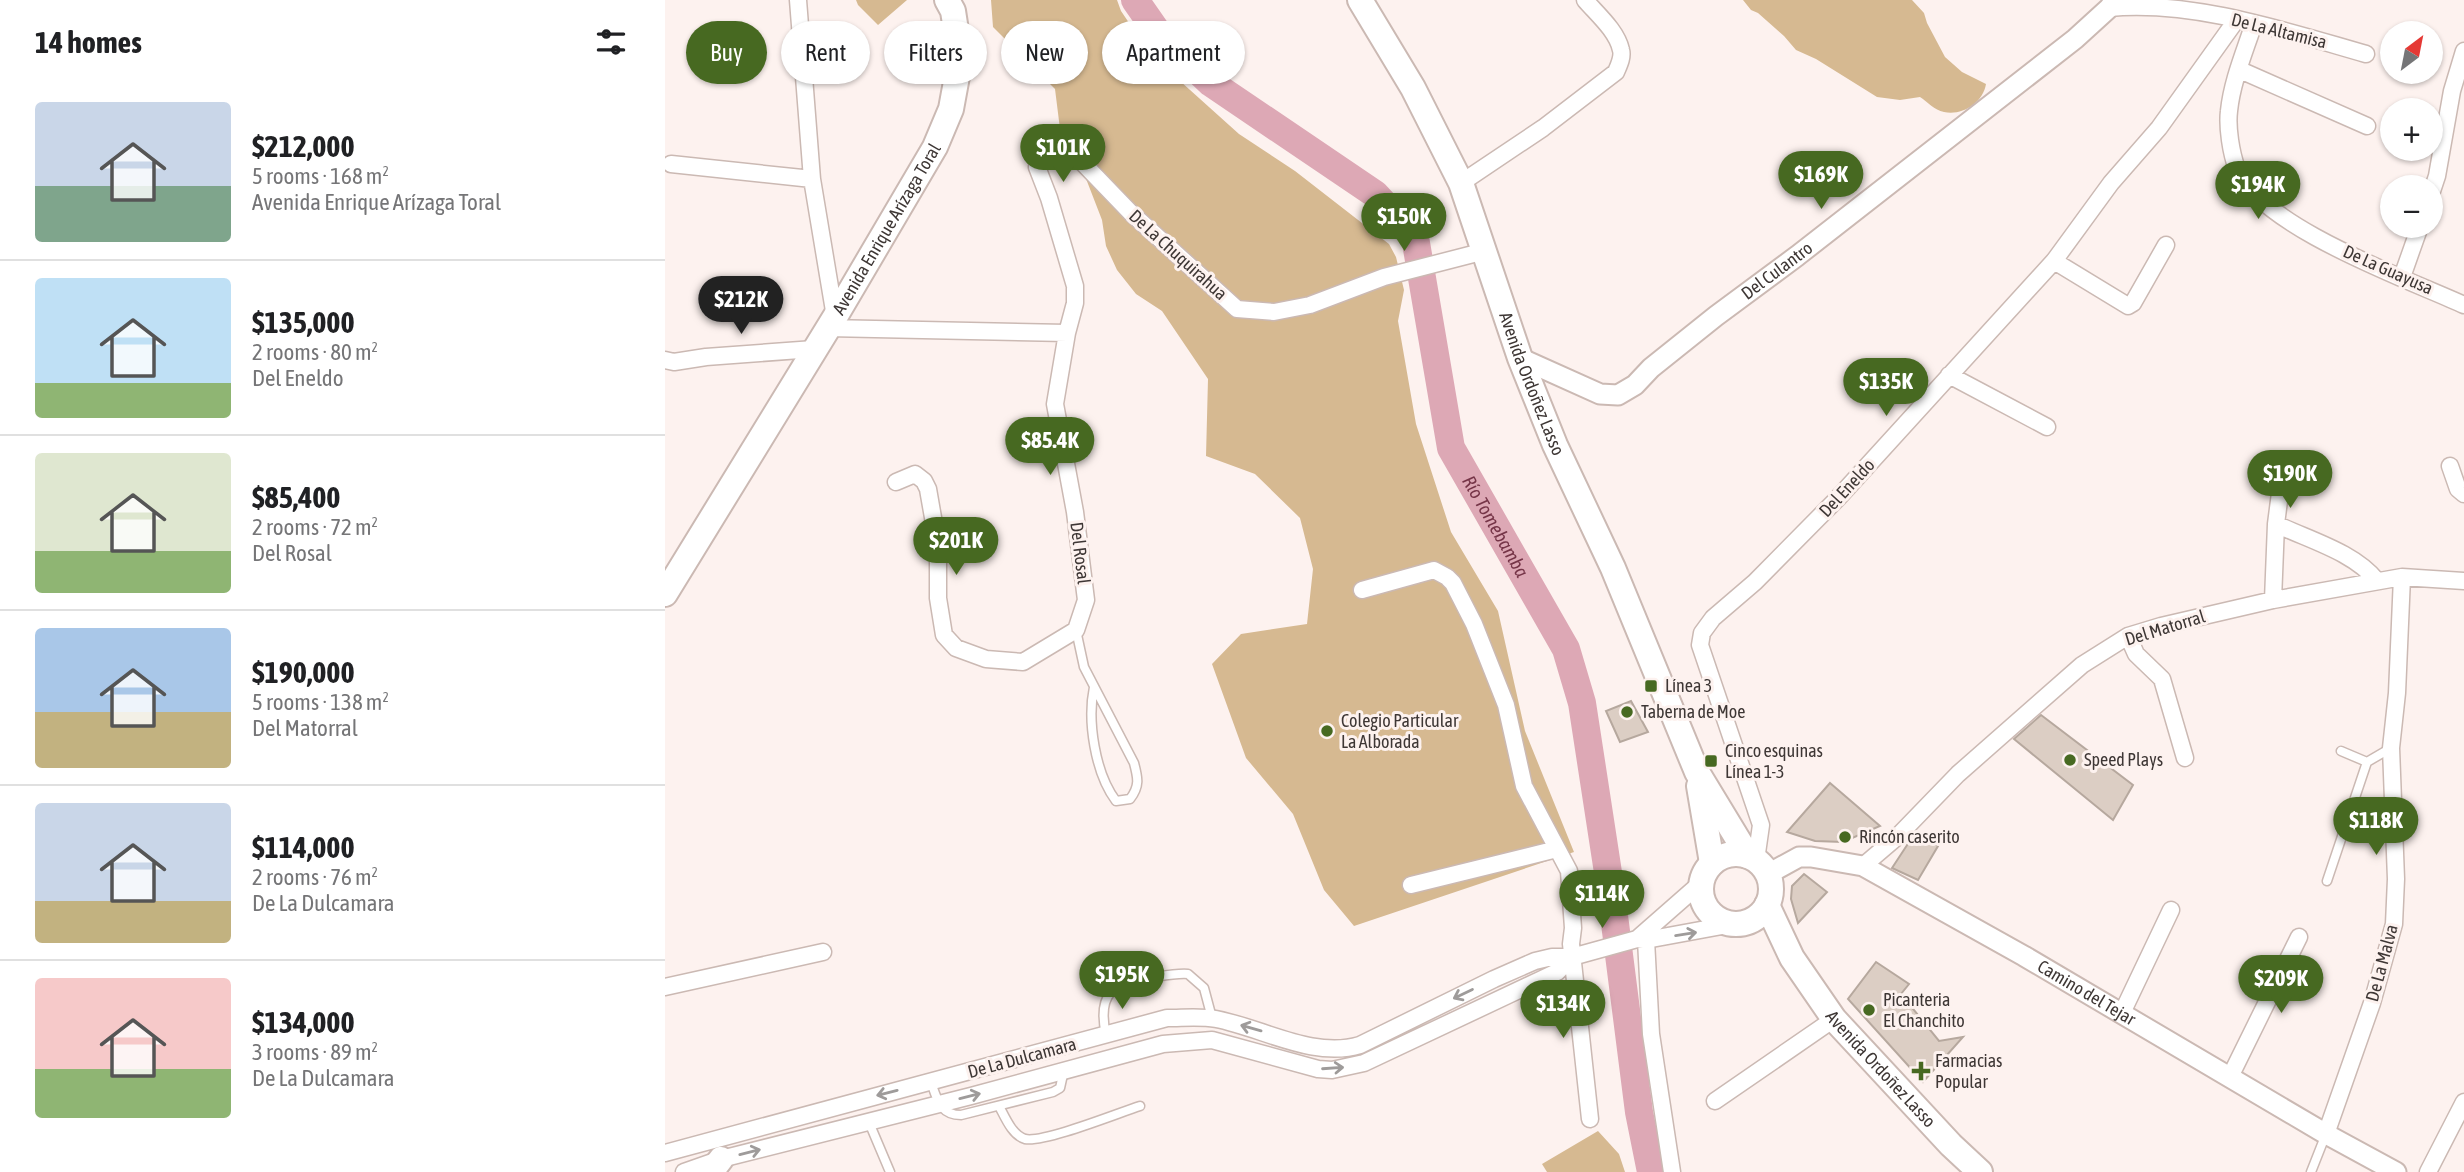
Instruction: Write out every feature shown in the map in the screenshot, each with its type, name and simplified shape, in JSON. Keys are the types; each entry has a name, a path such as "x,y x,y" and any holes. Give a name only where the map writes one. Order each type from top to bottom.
{"main road":[{"name":"Avenida Enrique Arízaga Toral","path":"667,593 935,147 951,109 958,71 953,11 947,0"},
{"name":"Avenida Ordoñez Lasso","path":"1360,0 1413,88 1461,183 1520,358 1555,445 1613,568 1697,772 1757,863"},
{"name":"Avenida Ordoñez Lasso","path":"1697,772 1707,873"},
{"path":"1729,854 1757,863 1771,895 1767,905 1761,914 1752,920 1737,923 1721,920 1704,902 1707,873 1729,854"},
{"name":"Avenida Ordoñez Lasso","path":"1767,905 1792,958 1833,1019 1951,1145 1980,1172"},
{"name":"Avenida Ordoñez Lasso","path":"1737,923 1792,958"}],"street":[{"path":"798,0 825,331"},
{"path":"1461,183 1543,128 1616,72 1621,61 1621,50 1612,33 1585,0"},
{"name":"De La Altamisa","path":"2112,4 2237,19 2365,54"},
{"name":"Del Culantro","path":"1520,358 1600,394 1618,395 1635,385 1683,342 2075,38 2112,4"},
{"name":"Del Eneldo","path":"1757,863 1761,825 1700,645 1702,633 1713,618 1755,582 1838,498 2054,261 2111,183 2159,128 2237,19"},
{"name":"De La Guayusa","path":"2254,23 2229,111 2237,170 2257,196 2305,232 2464,305"},
{"path":"2437,175 2452,91 2464,51"},
{"path":"2239,70 2367,126"},
{"name":"De La Chuquirahua","path":"1067,333 1075,303 1075,286 1037,167 1044,149 1062,145 1130,212 1237,309 1274,312 1310,305 1384,277 1485,251"},
{"path":"671,164 812,179"},
{"path":"2402,277 2416,238"},
{"path":"2054,261 2128,306 2133,303 2166,245"},
{"path":"668,357 706,357 825,331 1067,333"},
{"name":"Del Rosal","path":"1067,333 1055,404 1075,512 1086,600 1076,630"},
{"path":"1949,374 2047,427"},
{"path":"2273,600 2276,524 2284,462"},
{"path":"2450,466 2458,489 2464,494"},
{"path":"896,482 915,474 929,489 938,546 938,597 944,635 956,648 986,659 1023,662 1076,630"},
{"path":"2276,524 2349,558 2377,581"},
{"path":"1362,590 1434,570 1454,583 1474,624 1499,684 1524,786 1571,881 1590,1119"},
{"name":"Del Matorral","path":"1863,866 1898,837 1958,775 2082,665 2128,636 2273,600 2377,581 2402,577 2464,581"},
{"name":"De La Malva","path":"2326,1134 2372,1003 2394,924 2396,879 2391,748 2397,693 2402,577"},
{"path":"2128,636 2136,654 2162,678 2185,758"},
{"path":"1411,886 1557,849"},
{"name":"Camino del Tejar","path":"1757,863 1811,857 1863,866 2396,1172"},
{"name":"De La Dulcamara","path":"1639,940 1707,873"},
{"path":"2122,1013 2171,909"},
{"name":"De La Dulcamara","path":"665,1153 1167,1018 1212,1018 1307,1046 1346,1049 1360,1045 1535,961 1576,956 1639,940 1737,923"},
{"path":"2229,1077 2299,937"},
{"path":"1639,940 1672,1172"},
{"path":"665,987 823,952"},
{"name":"De La Dulcamara","path":"684,1172 716,1166 868,1120 1163,1044 1212,1040 1318,1069 1364,1063 1557,972 1576,956"},
{"path":"1715,1101 1833,1019"},
{"path":"2428,1172 2464,1102"}],"lane":[{"name":"Del Rosal","path":"1076,630 1084,667 1134,763 1138,778 1137,790 1130,799 1116,801 1106,788 1092,725 1090,706 1094,687"},
{"path":"2326,881 2367,762 2391,748"},
{"path":"2341,751 2367,762"},
{"path":"1106,1035 1103,1017 1107,997 1126,981 1188,974 1204,988 1212,1018"},
{"path":"931,1082 939,1103 948,1113 955,1115 1058,1090 1062,1084 1064,1070"},
{"path":"999,1106 1015,1133 1025,1139 1049,1136 1140,1106"},
{"path":"868,1120 890,1172"},
{"name":"De La Malva","path":"2311,1172 2326,1134"}],"shaded area":[{"path":"856,0 907,0 878,25"},
{"path":"991,0 1117,0 1128,21 1102,21 1102,84 1183,84 1239,134 1295,171 1389,244 1396,257 1404,290 1398,321 1416,424 1451,532 1498,611 1525,731 1574,852 1354,926 1324,890 1293,814 1246,758 1212,664 1241,634 1307,624 1313,569 1300,518 1255,474 1206,456 1208,379 1162,311 1136,294 1117,270 1106,246 1102,220 1078,158 1062,145 1055,89 1050,84 1088,84 1088,21 1001,21 1001,35 993,27"},
{"path":"1743,0 1912,0 1924,13 1945,57 1962,72 1986,84 1984,91 1971,107 1951,113 1937,110 1920,97 1900,100 1877,97 1816,59 1796,50"},
{"path":"1598,1131 1619,1154 1625,1172 1547,1172 1542,1164"}],"building":[{"path":"1631,701 1648,732 1620,742 1606,711"},
{"name":"Speed Plays","path":"2041,715 2133,785 2113,820 2014,739"},
{"path":"1830,783 1880,826 1843,842 1815,841 1787,832"},
{"path":"1915,833 1938,846 1918,880 1892,868"},
{"path":"1804,874 1827,892 1798,923 1791,899 1792,886"},
{"path":"1876,962 1909,984 1901,994 1939,1041 1963,1037 1923,1082 1848,999"}],"waterway":[{"name":"Río Tomebamba","path":"1135,0 1158,33 1211,83 1375,194 1415,237 1451,448 1566,649 1582,703 1611,892 1639,1112 1651,1172"}],"place":[{"name":"Línea 3","path":"1651,686"},
{"name":"Taberna de Moe","path":"1627,712"},
{"name":"Colegio Particular La Alborada","path":"1327,731"},
{"name":"Speed Plays","path":"2070,760"},
{"name":"Cinco esquinas Línea 1-3","path":"1711,761"},
{"name":"Rincón caserito","path":"1845,837"},
{"name":"Picanteria El Chanchito","path":"1869,1010"},
{"name":"Farmacias Popular","path":"1921,1071"}]}
